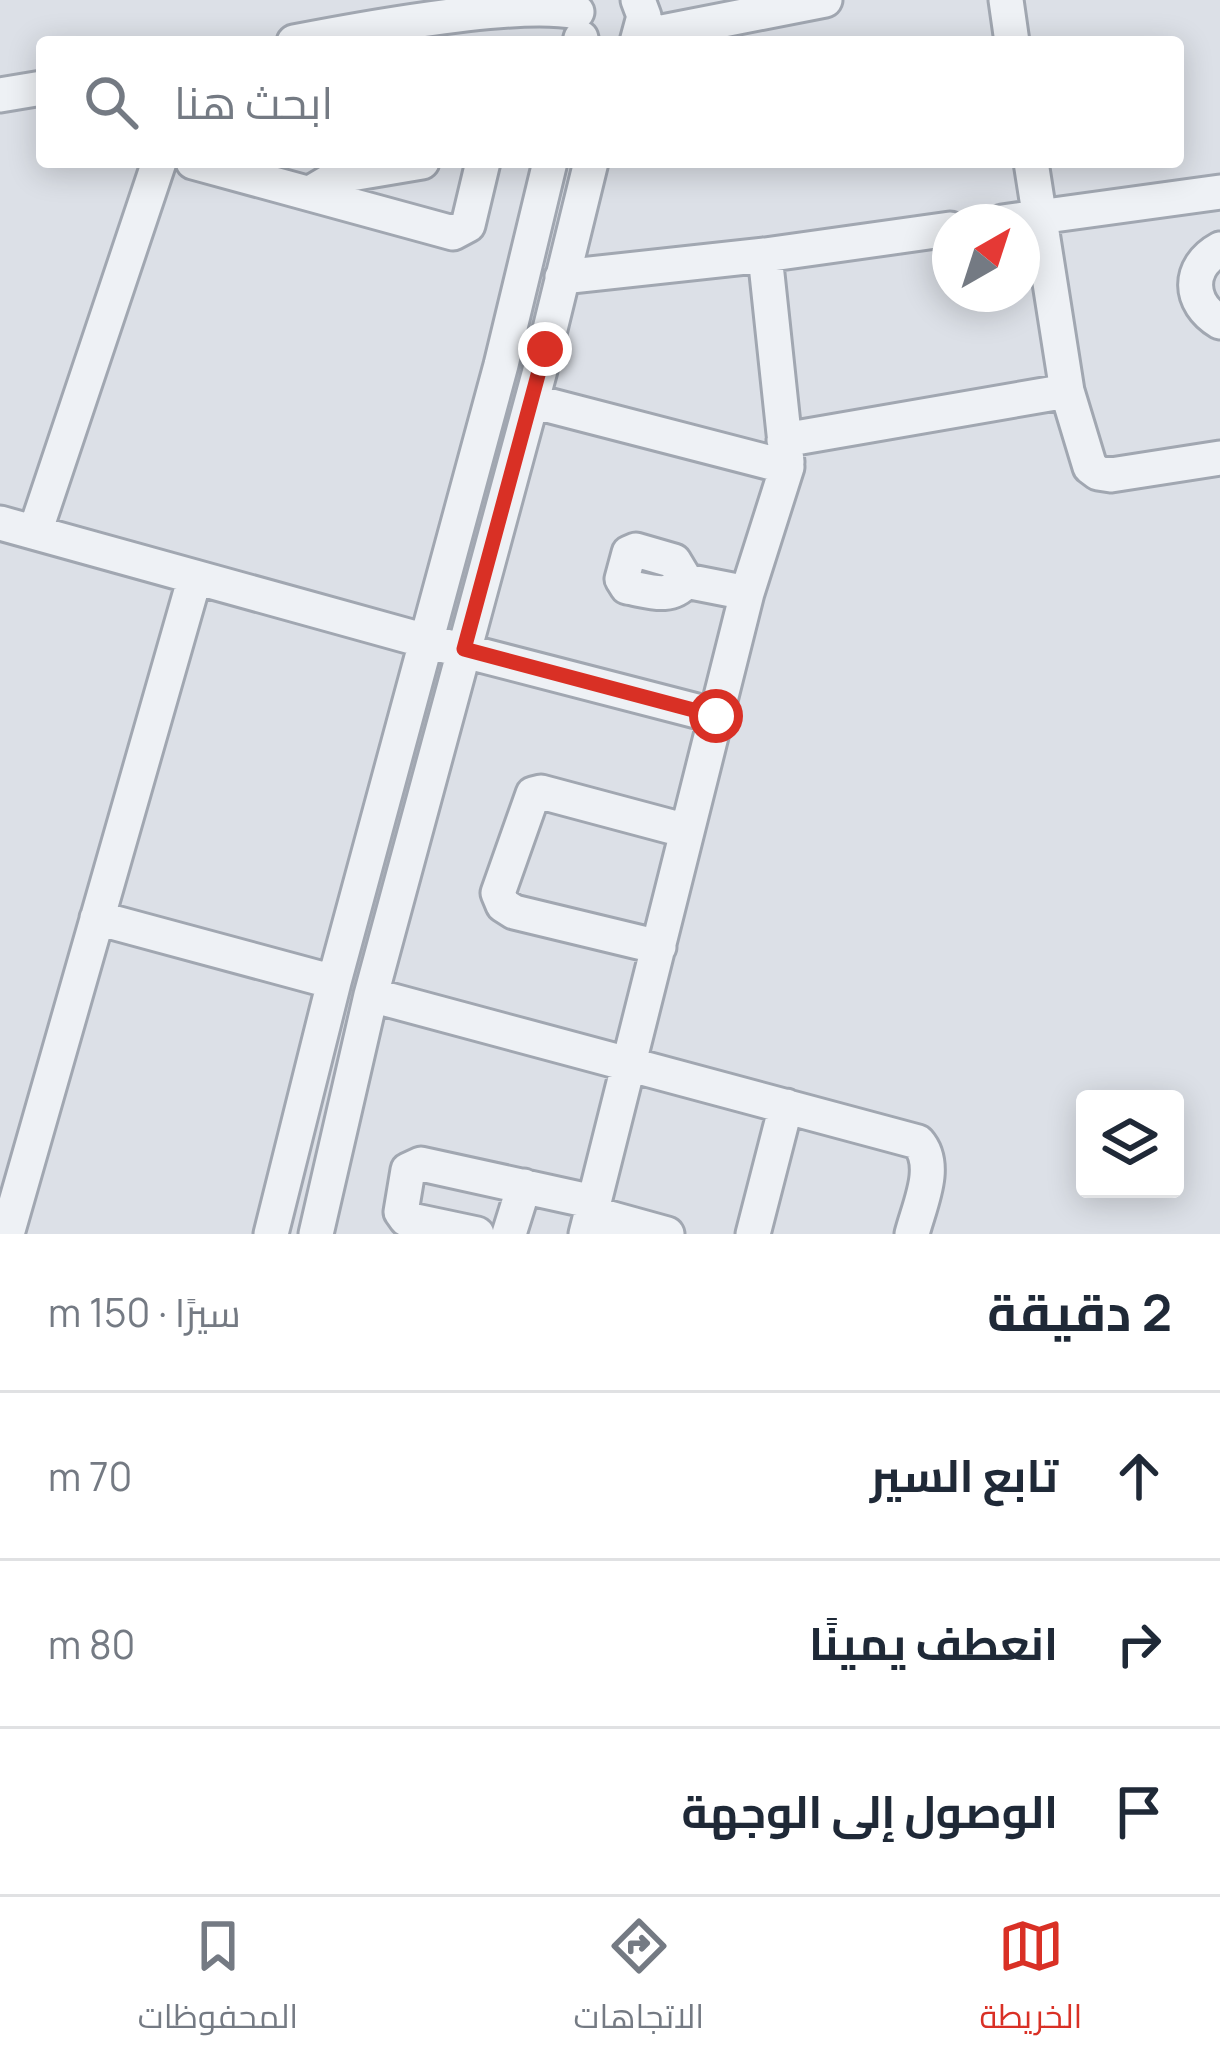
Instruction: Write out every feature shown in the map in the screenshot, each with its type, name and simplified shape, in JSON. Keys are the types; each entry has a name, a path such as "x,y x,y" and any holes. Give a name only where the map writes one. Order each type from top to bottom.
{"street":[{"path":"642,16 825,0"},
{"path":"1006,0 1011,36"},
{"path":"324,36 421,17 555,4 581,27"},
{"path":"0,95 36,89"},
{"path":"34,532 157,168"},
{"path":"217,168 453,233 468,225 482,168"},
{"path":"311,192 339,176 386,168"},
{"path":"271,1234 549,168"},
{"path":"316,1234 370,995 532,401 589,168"},
{"path":"1032,168 1038,204"},
{"path":"1220,192 1040,217 1067,391 1084,457 1098,473 1220,458"},
{"path":"562,277 932,232"},
{"path":"1220,249 1204,259 1194,288 1198,303 1220,322"},
{"path":"590,1217 786,454 765,255"},
{"path":"532,401 786,454 1067,391"},
{"path":"0,523 716,716"},
{"path":"8,1234 195,577"},
{"path":"686,581 747,593"},
{"path":"659,947 514,912 502,904 498,893 527,800 533,794 541,792 687,830"},
{"path":"97,918 334,982"},
{"path":"370,995 918,1142 929,1165 911,1234"},
{"path":"753,1234 786,1106"},
{"path":"477,1234 406,1219 400,1211 408,1170 421,1164 524,1186 590,1217 667,1234"},
{"path":"509,1234 524,1186"}],"route":[{"path":"545,349 464,649 716,716"}]}
